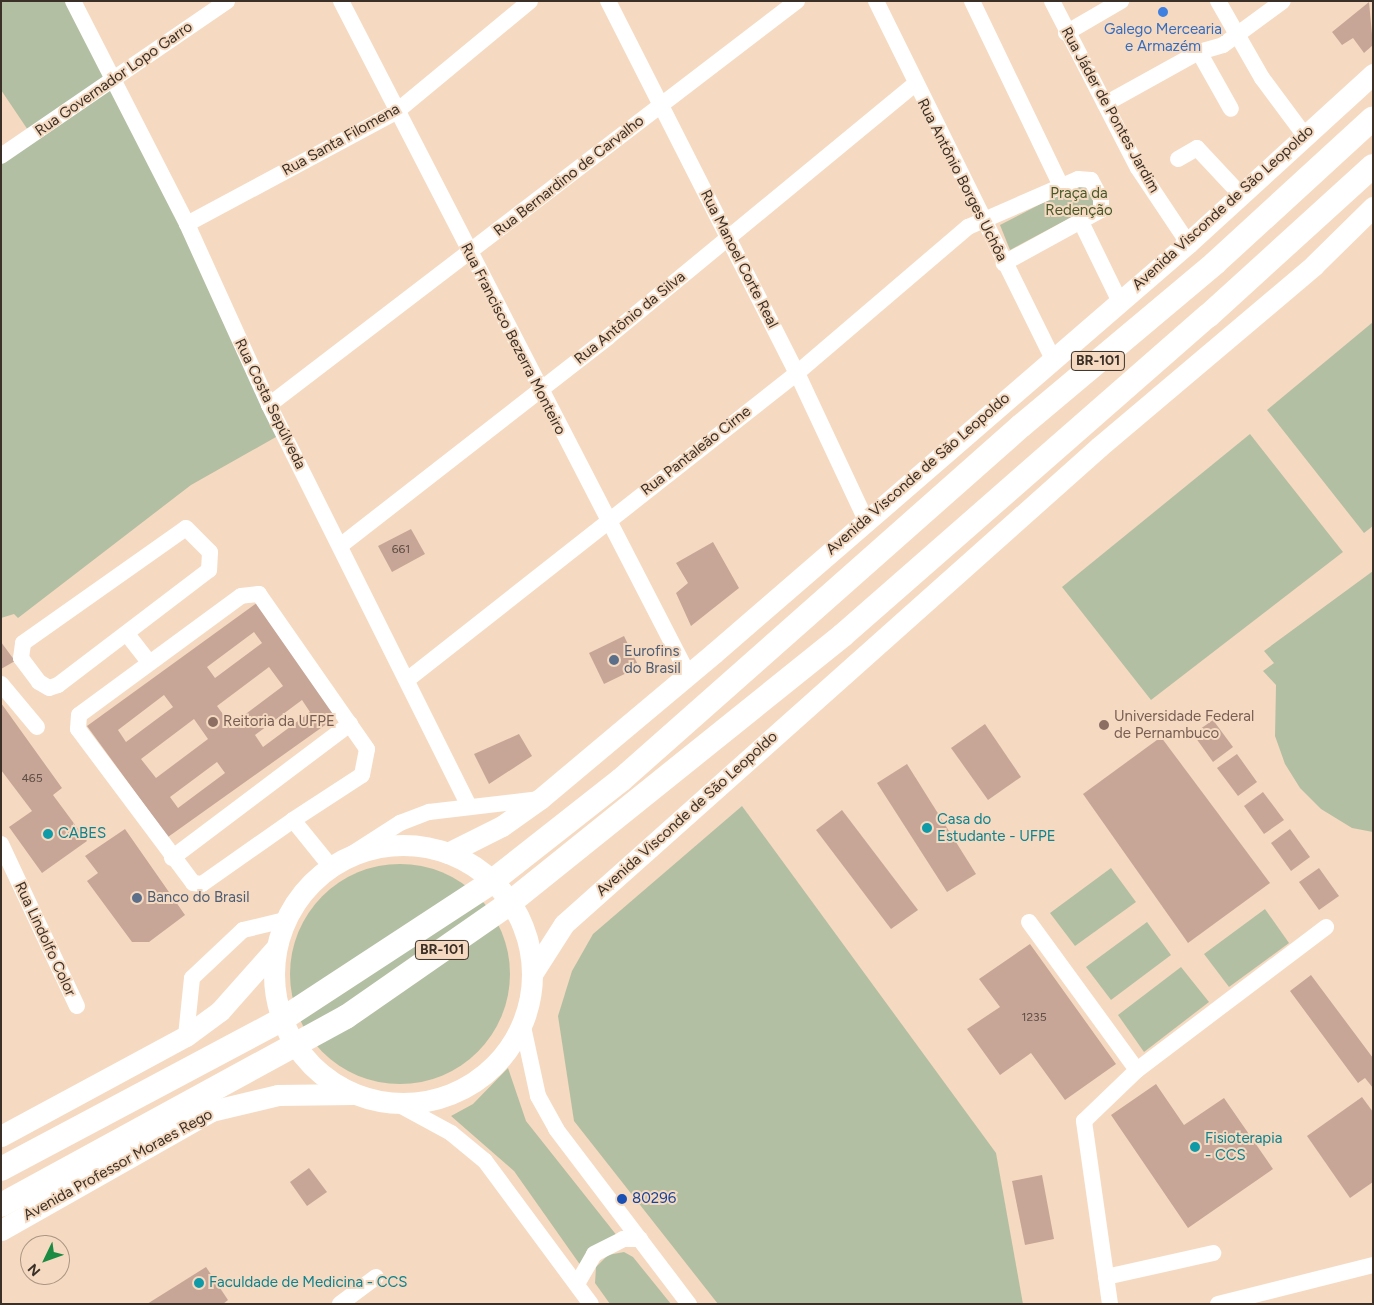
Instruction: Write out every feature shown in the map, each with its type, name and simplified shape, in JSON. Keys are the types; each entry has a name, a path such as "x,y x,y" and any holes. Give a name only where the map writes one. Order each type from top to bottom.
{"highway":[{"name":"Avenida Visconde de São Leopoldo","path":"1,1169 282,1020 458,904 621,780 1021,426 1215,263 1373,118"},
{"name":"BR-101","path":"1,1205 346,1016 506,906 843,635 1208,316 1373,166"}],"main road":[{"name":"Avenida Visconde de São Leopoldo","path":"448,853 502,826 540,799 688,674 1052,357 1188,243 1373,74"},
{"name":"Avenida Visconde de São Leopoldo","path":"532,974 564,924 1099,447 1314,265 1373,207"},
{"path":"381,847 419,847 448,853 475,866 507,894 527,932 532,974 522,1022 512,1047 473,1086 439,1100 394,1102 355,1094 317,1070 289,1035 275,993 276,948 285,920 300,896 338,863 381,847"},
{"path":"1,1136 186,1036 220,1011 276,948"},
{"name":"Avenida Professor Moraes Rego","path":"1,1230 219,1108 278,1095 355,1094"}],"street":[{"name":"Rua Costa Sepúlveda","path":"73,1 187,224 269,405 469,807"},
{"name":"Rua Governador Lopo Garro","path":"1,156 227,1"},
{"name":"Rua Francisco Bezerra Monteiro","path":"341,1 607,522 688,674"},
{"name":"Rua Santa Filomena","path":"187,224 396,112 530,1"},
{"name":"Rua Manoel Corte Real","path":"608,1 797,372 865,518"},
{"name":"Rua Bernardino de Carvalho","path":"269,405 470,253 659,104 797,1"},
{"name":"Rua Antônio Borges Uchôa","path":"876,1 914,84 1052,357"},
{"path":"972,1 1061,186"},
{"name":"Rua Jáder de Pontes Jardim","path":"1052,1 1066,33 1138,168 1188,243"},
{"path":"1066,33 1121,1"},
{"path":"1218,1 1236,35 1305,136"},
{"path":"1105,104 1199,52 1223,45 1283,1"},
{"path":"1199,52 1231,109"},
{"name":"Rua Antônio da Silva","path":"340,546 729,239 914,84"},
{"path":"1178,159 1196,148 1241,195"},
{"name":"Rua Pantaleão Cirne","path":"407,680 797,372 968,227 984,223 1061,186 1086,178 1093,182 1103,206 1081,222"},
{"path":"1004,263 1081,222 1119,300"},
{"path":"186,528 194,531 210,552 209,570 126,634 49,688 39,682 21,658 23,643 176,532 186,528"},
{"path":"252,591 269,604 350,724 367,749 366,769 202,884 187,878 78,725 79,715 149,662 252,591"},
{"path":"126,634 149,662"},
{"path":"1,684 37,727"},
{"path":"172,858 350,724"},
{"path":"293,820 338,863 400,823 445,807 469,807 540,799"},
{"name":"Rua Lindolfo Color","path":"1,844 77,1006"},
{"path":"186,1036 192,978 243,930 285,920"},
{"path":"1029,922 1137,1070"},
{"path":"1110,1304 1084,1121 1137,1070 1326,927"},
{"path":"522,1022 538,1096 556,1129 689,1304"},
{"path":"394,1102 450,1133 485,1161 590,1304"},
{"path":"577,1284 584,1268 601,1250 623,1240 640,1239"},
{"path":"1106,1277 1213,1252"},
{"path":"1218,1304 1373,1265"},
{"path":"340,1304 376,1277"}],"green space":[{"path":"1,1 72,1 283,433 191,485 18,618 14,614 1,618 1,157 32,136 1,90"},
{"name":"Praça da Redenção","path":"1083,182 1098,203 1010,250 1000,225"},
{"path":"1373,322 1373,526 1364,533 1267,410"},
{"path":"1250,434 1343,552 1151,700 1062,587"},
{"path":"1373,571 1373,832 1352,828 1321,809 1300,788 1285,764 1275,736 1276,685 1263,671 1274,663 1264,651"},
{"path":"742,806 996,1153 1023,1304 718,1304 574,1121 558,1016 572,971 593,934"},
{"path":"400,864 421,866 452,877 478,896 497,922 508,953 510,974 508,995 497,1026 478,1052 452,1071 421,1082 400,1084 379,1082 348,1071 322,1052 303,1026 292,995 290,974 292,953 303,922 322,896 348,877 379,866"},
{"path":"1111,868 1136,902 1075,946 1050,913"},
{"path":"1265,909 1289,943 1229,987 1204,954"},
{"path":"1147,922 1171,955 1111,1000 1086,967"},
{"path":"1181,967 1209,1002 1144,1052 1118,1015"},
{"path":"508,1068 526,1121 618,1237 581,1266 514,1171 451,1116 473,1104"},
{"path":"624,1252 633,1257 671,1304 610,1304 595,1283 596,1267 608,1255"}],"building":[{"path":"1369,2 1373,45 1364,53 1353,38 1342,45 1332,32"},
{"path":"411,529 425,554 392,572 378,546"},
{"path":"713,542 739,588 691,626 676,593 688,583 676,563"},
{"path":"261,600 342,713 168,837 87,726","holes":["254,632 262,643 215,678 207,667","269,667 283,686 231,725 217,706","164,695 173,707 126,742 118,730","302,700 310,712 263,747 255,735","194,719 208,739 156,778 141,759","217,762 225,773 178,808 170,797"]},
{"name":"Eurofins do Brasil","path":"624,636 639,667 604,684 589,653"},
{"path":"1,642 15,661 1,669"},
{"path":"1,703 62,788 53,795 87,841 42,873 9,827 32,811 1,770"},
{"path":"1213,720 1233,747 1213,762 1193,734"},
{"path":"985,724 1021,777 988,800 951,748"},
{"path":"519,734 532,756 489,784 474,754"},
{"path":"1161,737 1270,883 1188,943 1083,794"},
{"path":"1237,754 1257,782 1238,796 1217,768"},
{"name":"Casa do Estudante - UFPE","path":"907,764 976,874 947,892 877,783"},
{"path":"1263,792 1284,820 1264,834 1244,806"},
{"path":"842,810 918,910 891,929 816,830"},
{"name":"Banco do Brasil","path":"125,829 185,915 149,942 132,942 87,881 98,873 85,856"},
{"path":"1290,829 1310,857 1291,871 1271,843"},
{"path":"1319,868 1339,896 1319,910 1299,882"},
{"path":"1030,944 1116,1064 1065,1100 1031,1053 1000,1075 967,1029 1000,1007 979,979"},
{"path":"1311,975 1373,1058 1373,1088 1365,1078 1358,1083 1290,991"},
{"name":"Fisioterapia - CCS","path":"1156,1084 1184,1125 1224,1098 1273,1169 1188,1228 1111,1115"},
{"path":"1362,1097 1373,1112 1373,1182 1350,1198 1307,1136"},
{"path":"309,1168 327,1192 307,1206 290,1182"},
{"path":"1042,1175 1054,1239 1025,1245 1012,1181"},
{"name":"Faculdade de Medicina - CCS","path":"206,1267 228,1300 223,1304 147,1304"}],"place":[{"name":"Galego Mercearia e Armazém","path":"1163,12"},
{"name":"Eurofins do Brasil","path":"614,660"},
{"name":"Reitoria da UFPE","path":"213,722"},
{"name":"Universidade Federal de Pernambuco","path":"1104,725"},
{"name":"Casa do Estudante - UFPE","path":"927,828"},
{"name":"CABES","path":"48,834"},
{"name":"Banco do Brasil","path":"137,898"},
{"name":"Fisioterapia - CCS","path":"1195,1147"},
{"name":"80296","path":"622,1199"},
{"name":"Faculdade de Medicina - CCS","path":"199,1283"}]}
